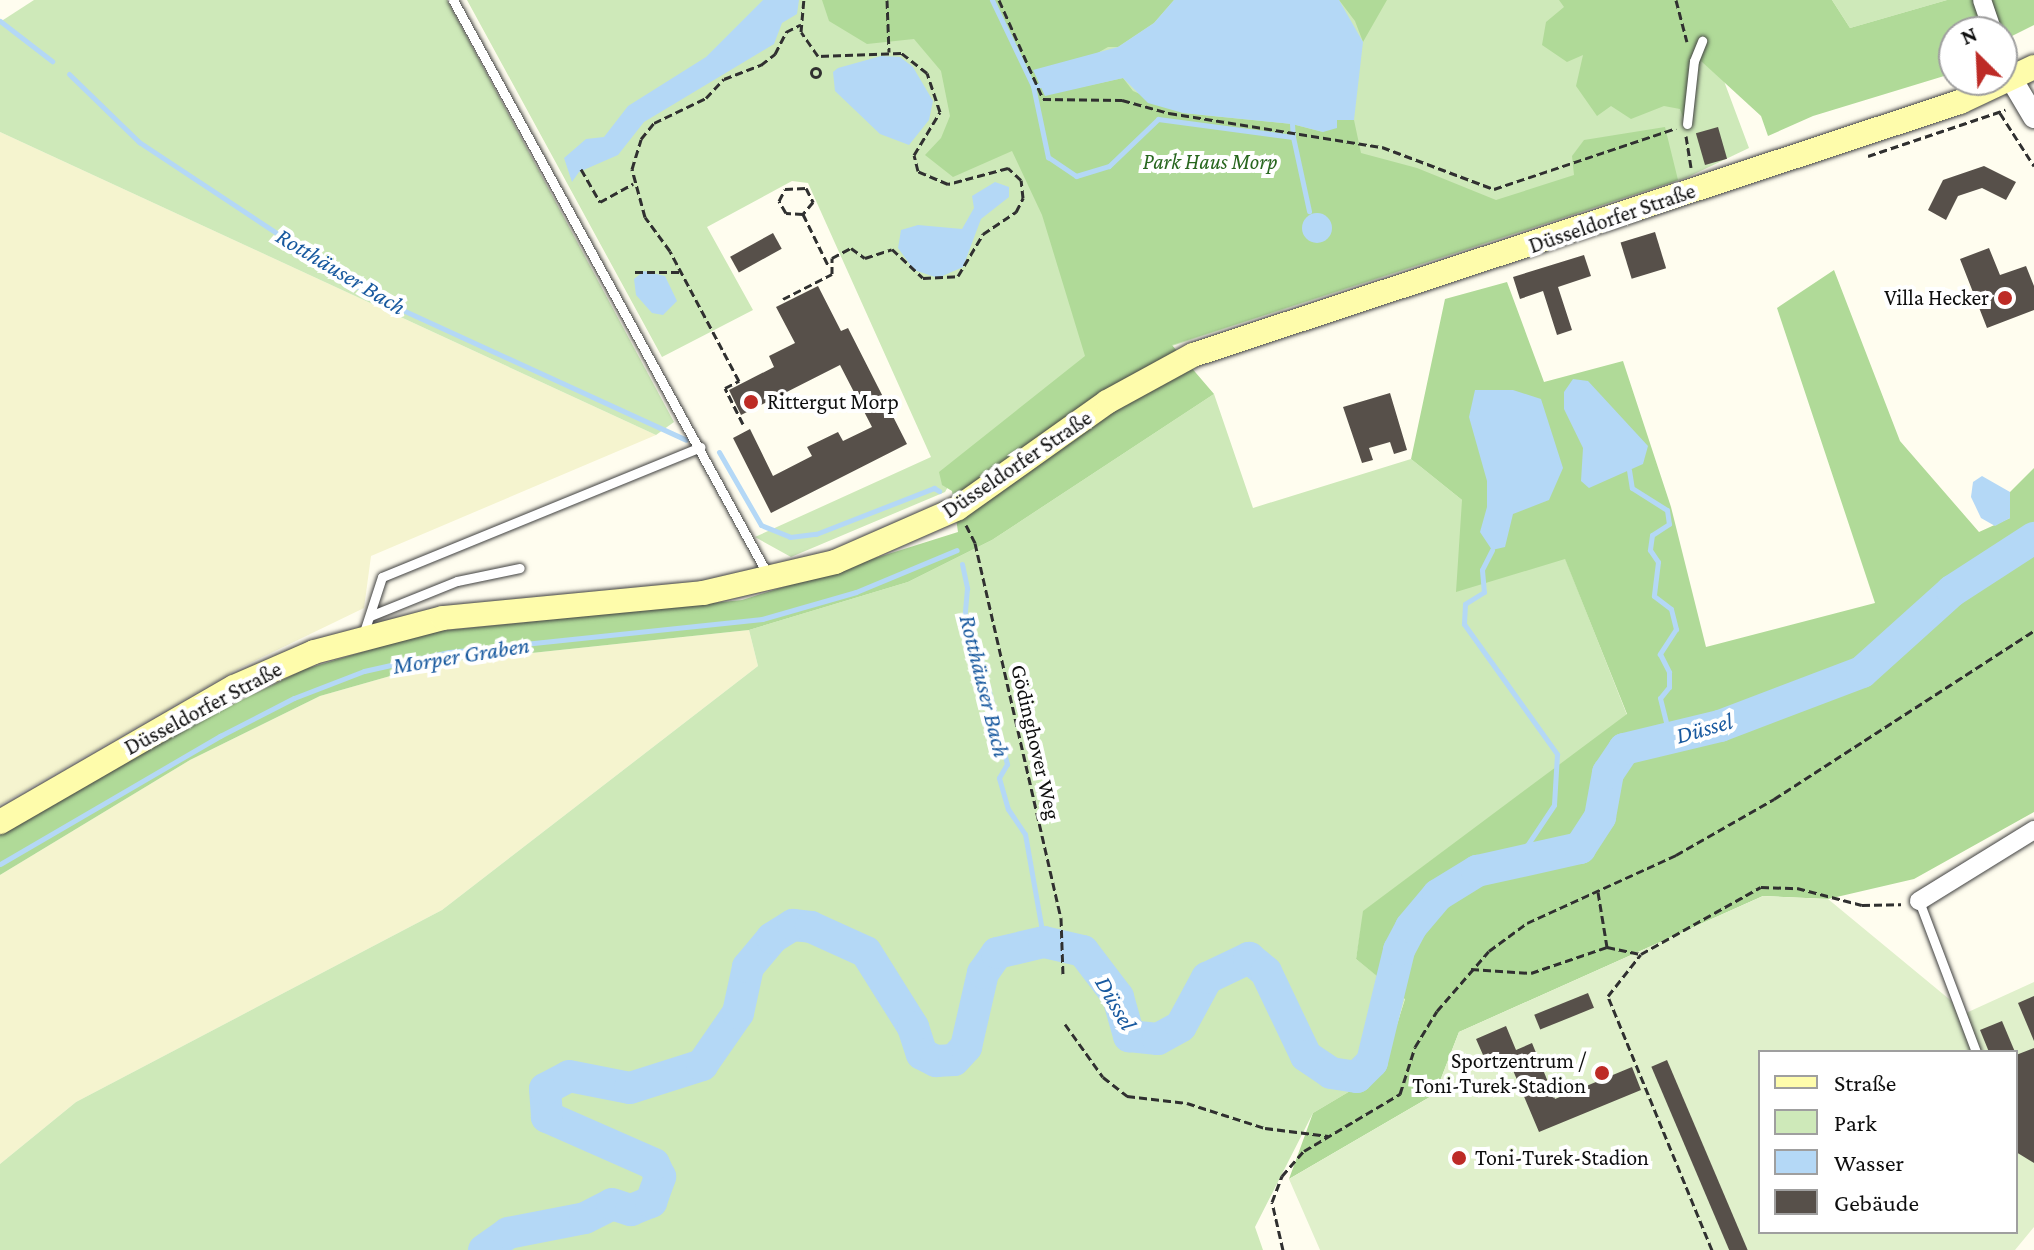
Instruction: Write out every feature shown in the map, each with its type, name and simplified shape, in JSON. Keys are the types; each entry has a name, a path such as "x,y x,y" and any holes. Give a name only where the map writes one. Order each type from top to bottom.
{"main road":[{"name":"Düsseldorfer Straße","path":"0,822 234,687 366,626 676,596 771,580 852,557 941,517 1107,402 1193,355 1594,226 1966,96"}],"street":[{"path":"2018,90 2029,109"},
{"path":"1919,901 2034,830"}],"lane":[{"path":"453,0 771,580"},
{"path":"1687,124 1694,61 1702,41"},
{"path":"366,626 382,577 700,447"},
{"path":"366,626 457,581 520,568"},
{"path":"1919,901 1975,1050"}],"path":[{"path":"804,0 800,25 808,46 821,57 901,53 922,67 937,93 938,119 914,155 918,171 948,184 1008,168 1021,180 1023,198 1016,212 983,234 965,270 950,279 923,278 889,249 865,258 851,248 841,251 829,267"},
{"path":"887,0 889,52"},
{"path":"999,0 1043,99 1122,100 1416,156 1494,189 1687,124 1686,143"},
{"path":"1676,0 1694,61"},
{"path":"743,424 725,388 739,381 680,272 645,217 633,184 637,148 654,123 706,98 724,79 761,65 775,54 786,32 800,25"},
{"path":"817,68 821,57"},
{"path":"1858,159 2000,112 2029,109"},
{"path":"2000,112 2034,166"},
{"path":"581,169 600,202 633,184"},
{"path":"806,188 813,202 803,214 786,213 779,201 785,189 806,188"},
{"path":"783,299 832,274 803,214"},
{"path":"635,272 680,272"},
{"name":"Gödinghover Weg","path":"964,521 975,543 1061,918 1063,974"},
{"path":"1283,1250 1273,1214 1275,1190 1304,1151 1400,1094 1415,1047 1471,969 1527,923 1598,892 1774,799 2034,631"},
{"path":"1712,1250 1608,996 1641,954 1761,887 1797,888 1862,905 1919,901"},
{"path":"1598,892 1607,947"},
{"path":"1471,969 1531,973 1607,947 1641,954"},
{"path":"1065,1024 1103,1077 1127,1096 1187,1103 1265,1128 1328,1136"}],"green space":[{"path":"34,0 447,0 674,422 656,435 0,132 0,22"},
{"name":"Park Haus Morp","path":"467,0 1742,0 1718,65 1749,148 1686,178 1172,346 956,473 945,492 791,557 755,537 931,457 808,183 792,181 707,227 753,310 662,357"},
{"name":"Park Haus Morp","path":"822,0 1174,0 1154,23 1118,47 1108,47 1041,85 1045,95 1123,78 1133,91 1183,113 1292,124 1323,132 1336,120 1354,120 1361,153 1417,168 1496,200 1574,175 1572,156 1584,140 1665,127 1678,180 1172,345 1214,394 992,540 908,582 749,630 436,663 320,696 190,760 0,875 0,835 7,830 174,733 305,669 430,632 742,600 958,532 952,491 942,485 939,472 1085,356 1042,215 1012,151 953,177 925,155 941,138 950,116 941,71 914,39 867,44 829,21"},
{"path":"1339,0 1387,0 1363,42 1355,21"},
{"path":"1559,0 1832,0 1850,28 1947,0 2034,0 2034,25 2018,33 2018,16 1938,16 1938,78 1813,116 1768,136 1761,116 1701,61 1684,120 1680,109 1664,106 1631,119 1611,106 1597,116 1576,86 1583,55 1567,62 1542,45 1546,22 1564,7"},
{"path":"1832,0 1947,0 1850,28"},
{"path":"0,132 656,435 371,556 364,608 234,671 0,805"},
{"path":"1834,270 1900,441 1979,532 2010,518 2010,492 2034,468 2034,812 1914,879 1828,899 1763,896 1459,1032 1435,1094 1289,1179 1313,1113 1382,1072 1405,999 1356,959 1363,911 1627,714 1565,559 1456,592 1462,500 1411,459 1445,299 1507,282 1544,382 1623,361 1671,507 1706,647 1875,603 1777,308"},
{"path":"1214,394 1253,508 1411,459 1462,500 1565,558 1627,715 1364,911 1356,959 1405,998 1382,1072 1313,1113 1255,1227 1263,1250 0,1250 0,1164 76,1102 442,910 758,666 749,630 908,582 992,540"},
{"path":"749,630 758,666 442,910 76,1102 0,1164 0,875 190,760 320,696 436,663"},
{"name":"Sportzentrum / Toni-Turek-Stadion","path":"1763,896 1828,899 1966,1013 2034,982 2034,1227 2015,1250 1320,1250 1289,1179 1435,1094 1459,1032"}],"water":[{"path":"763,0 799,0 797,14 782,23 774,44 644,122 618,155 579,172 572,182 564,158 586,139 604,137 628,106 706,57"},
{"path":"1174,0 1339,0 1363,42 1354,120 1337,120 1337,128 1323,132 1292,124 1183,113 1148,103 1123,78 1045,96 1033,70 1118,47 1154,23"},
{"path":"881,56 900,57 913,67 933,101 929,120 909,145 880,134 835,91 833,72 838,68"},
{"path":"995,182 1009,187 1009,197 981,219 963,267 938,278 914,270 898,248 901,230 918,225 962,229 974,208 972,196"},
{"path":"1317,213 1328,217 1332,228 1328,239 1317,243 1306,239 1302,228 1306,217"},
{"path":"644,271 665,276 677,301 663,315 652,313 636,295 634,279"},
{"path":"1573,379 1588,381 1648,446 1643,464 1589,488 1581,481 1583,448 1564,409 1564,392"},
{"path":"1475,390 1513,390 1541,399 1563,468 1549,500 1513,514 1505,547 1492,550 1480,532 1487,507 1487,481 1469,417"},
{"path":"1982,476 2010,492 2010,518 1995,526 1981,518 1971,497 1973,482"}],"building":[{"path":"1718,127 1727,159 1705,165 1696,133"},
{"path":"1984,166 2016,182 2006,200 1982,188 1958,196 1946,220 1928,210 1943,180"},
{"path":"1655,232 1666,268 1632,279 1621,243"},
{"path":"773,233 782,249 739,272 730,257"},
{"name":"Villa Hecker","path":"1989,248 2000,275 2026,266 2034,286 2034,310 1987,328 1960,259"},
{"path":"1584,255 1591,276 1558,287 1572,330 1557,335 1543,291 1520,299 1513,277"},
{"name":"Rittergut Morp","path":"818,286 841,331 848,328 907,444 771,513 733,438 750,429 773,476 812,456 807,447 838,432 843,441 872,427 840,365 741,415 729,390 774,367 769,356 795,343 776,307"},
{"path":"1390,393 1407,450 1394,454 1390,442 1369,448 1373,460 1362,463 1343,407"},
{"path":"1588,993 1594,1008 1540,1030 1534,1015"},
{"path":"2034,996 2034,1041 2018,1003"},
{"path":"2002,1021 2014,1050 1988,1050 1980,1030"},
{"path":"1506,1026 1516,1050 1532,1043 1555,1099 1632,1067 1641,1090 1539,1132 1507,1056 1487,1064 1476,1039"},
{"path":"2034,1048 2034,1163 2018,1153 2018,1054"},
{"path":"1667,1060 1748,1250 1729,1250 1651,1067"}],"waterway":[{"path":"992,0 1033,86 1041,85"},
{"name":"Rotthäuser Bach","path":"0,21 52,61"},
{"name":"Rotthäuser Bach","path":"69,74 139,142 372,296 686,440"},
{"path":"1033,86 1048,157 1076,176 1109,166 1158,119 1293,137 1309,211"},
{"path":"1292,124 1293,137"},
{"name":"Rotthäuser Bach","path":"719,452 761,525 790,537 816,534 934,488 939,491"},
{"path":"1629,470 1632,488 1667,510 1669,524 1652,535 1650,550 1658,562 1654,596 1671,609 1676,629 1660,654 1669,672 1669,687 1660,698 1671,742"},
{"name":"Düssel","path":"484,1250 508,1233 585,1218 612,1204 631,1210 651,1202 660,1177 654,1164 547,1117 545,1089 569,1076 630,1088 702,1065 738,1013 748,967 772,938 793,925 811,927 866,952 913,1027 922,1054 936,1061 954,1060 966,1047 983,973 997,953 1044,942 1083,951 1118,997 1129,1036 1158,1039 1181,1026 1207,978 1249,958 1266,972 1306,1056 1331,1073 1357,1077 1372,1062 1399,950 1411,927 1438,895 1477,871 1580,848 1600,817 1608,773 1624,749 1720,726 1862,672 1952,591 2034,538"},
{"name":"Morper Graben","path":"0,864 220,736 294,698 364,671 449,652 762,619 856,592 957,550"},
{"path":"1492,550 1482,570 1484,592 1465,604 1464,624 1557,754 1554,805 1526,847 1525,863"},
{"name":"Rotthäuser Bach","path":"962,564 967,588 964,620 978,647 1007,764 999,778 1008,809 1025,834 1044,942"}],"place":[{"name":"Villa Hecker","path":"2005,298"},
{"name":"Rittergut Morp","path":"751,402"},
{"name":"Sportzentrum / Toni-Turek-Stadion","path":"1602,1073"},
{"name":"Toni-Turek-Stadion","path":"1459,1158"}]}
